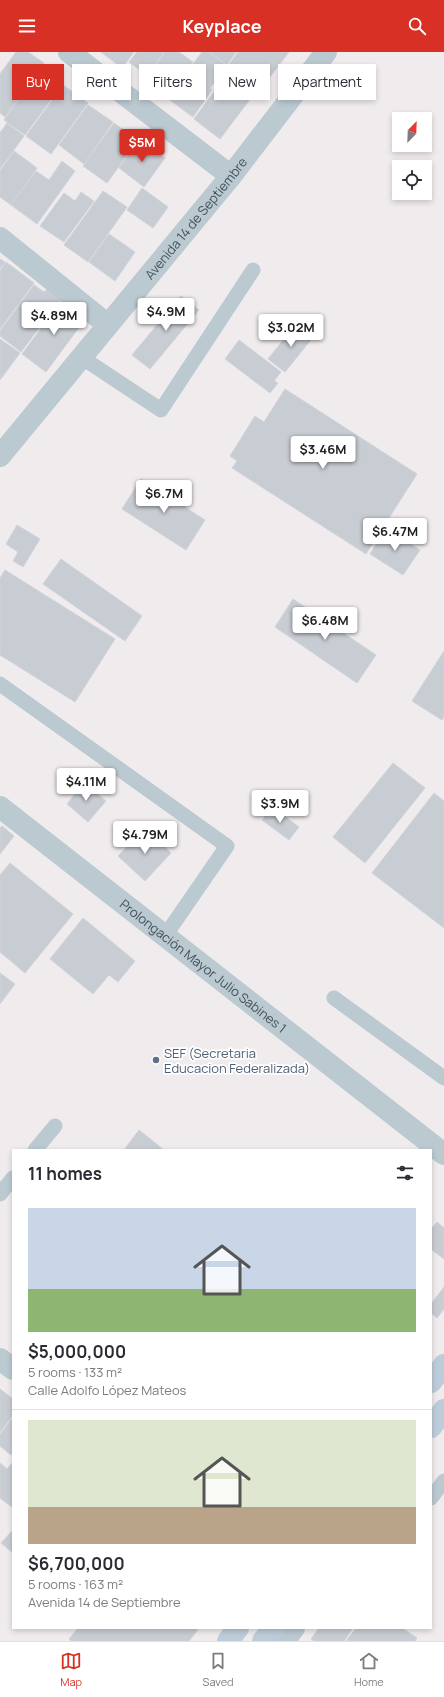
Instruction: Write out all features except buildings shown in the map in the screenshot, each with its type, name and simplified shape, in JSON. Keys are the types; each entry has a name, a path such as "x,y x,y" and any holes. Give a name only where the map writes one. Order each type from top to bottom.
{"main road":[{"path":"432,1381 444,1365"},
{"path":"432,1426 444,1410"},
{"path":"228,1641 237,1629"},
{"path":"263,1641 272,1629"}],"street":[{"path":"69,52 231,176"},
{"name":"Avenida 14 de Septiembre","path":"0,456 231,176 326,52"},
{"path":"0,238 108,325"},
{"name":"Prolongación Mayor Julio Sabines 1","path":"0,807 444,1154"},
{"path":"0,1359 12,1368"},
{"path":"284,1641 293,1629"}],"lane":[{"path":"81,357 161,410 253,270"},
{"path":"0,684 227,846 165,936"},
{"path":"334,998 444,1078"},
{"path":"36,1149 55,1126"},
{"path":"0,1194 12,1179"},
{"path":"432,1497 444,1481"}],"place":[{"name":"SEF (Secretaria Educacion Federalizada)","path":"156,1060"}]}
